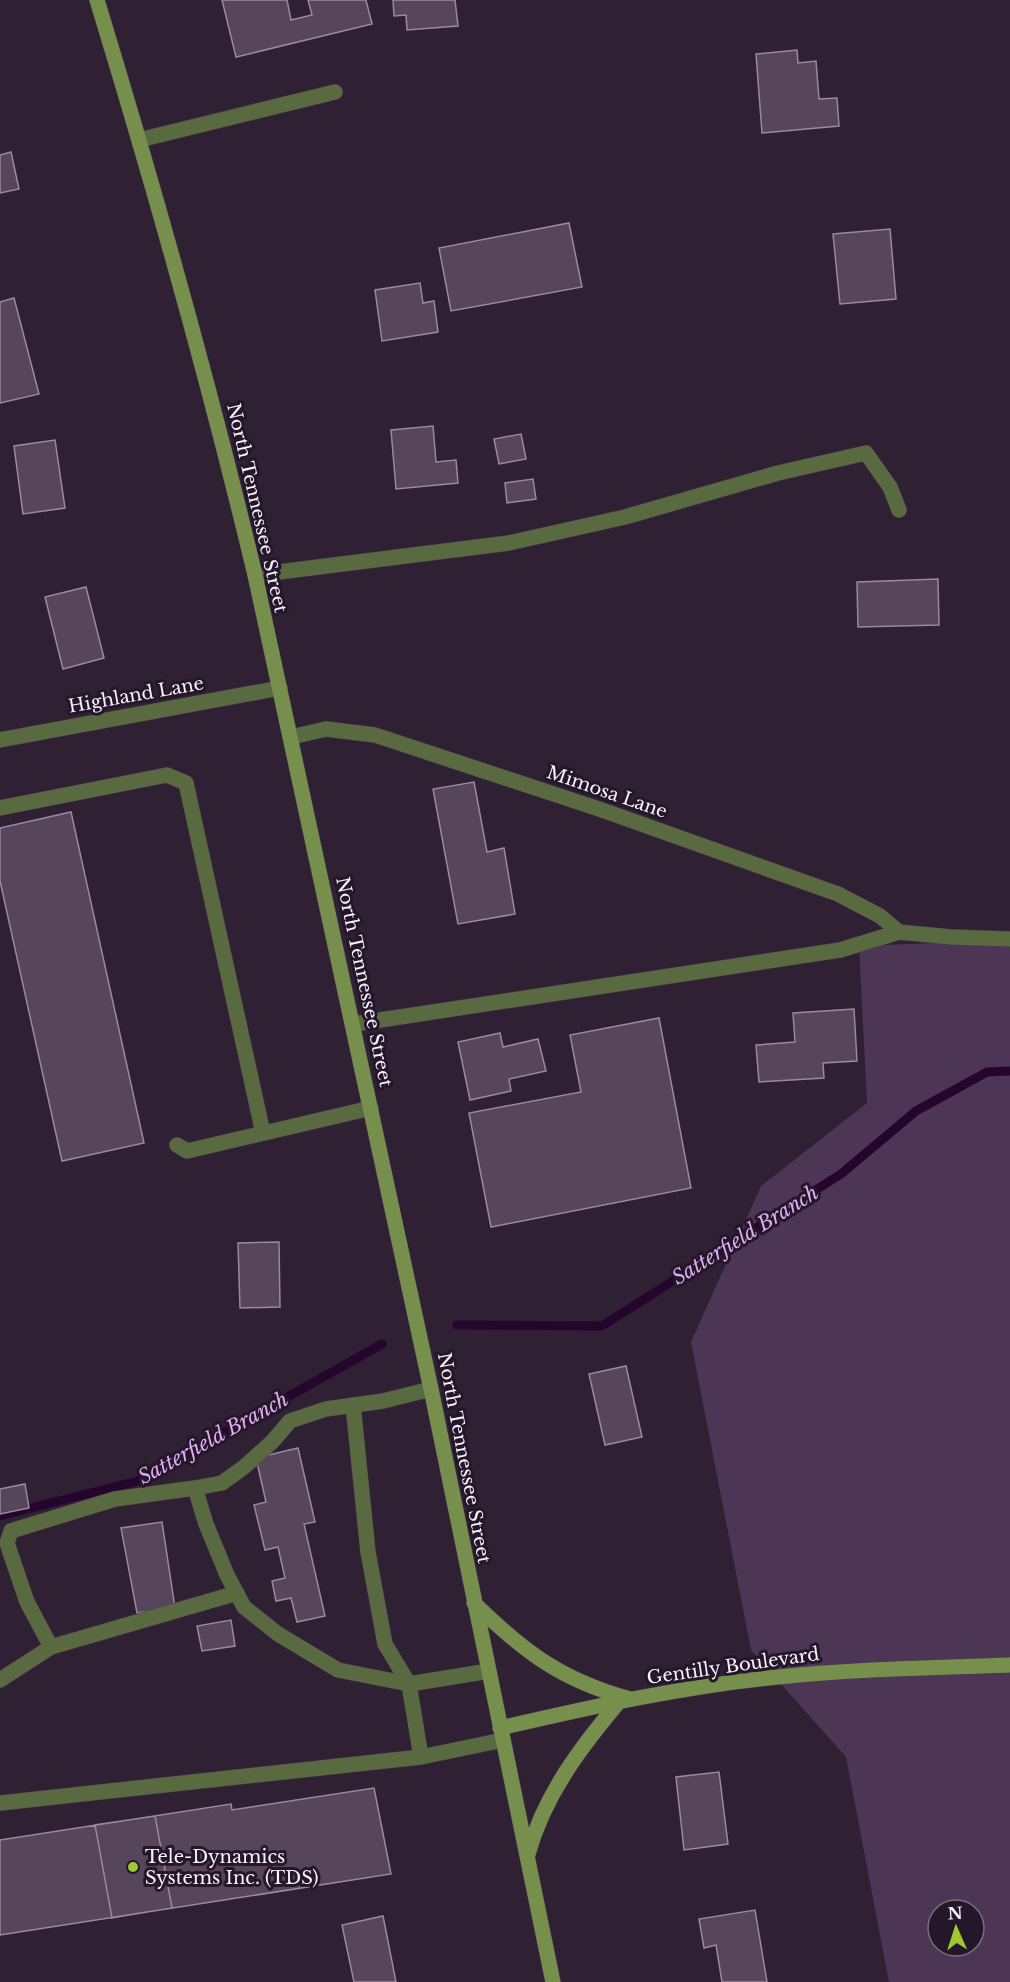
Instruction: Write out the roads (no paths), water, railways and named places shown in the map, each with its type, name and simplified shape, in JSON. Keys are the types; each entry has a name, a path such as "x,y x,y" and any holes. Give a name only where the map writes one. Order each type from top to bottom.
{"main road":[{"name":"North Tennessee Street","path":"97,0 167,236 211,396 255,575 354,1024 553,1982"},
{"path":"474,1603 499,1628 544,1664 626,1702 599,1726 561,1779 534,1831 527,1857"},
{"name":"Gentilly Boulevard","path":"501,1734 626,1702 713,1685 779,1676 1010,1665"}],"street":[{"path":"139,140 335,92"},
{"path":"255,575 509,543 625,516 778,473 866,453 890,488 899,510"},
{"name":"Highland Lane","path":"0,740 280,688"},
{"name":"Mimosa Lane","path":"291,737 326,729 375,735 602,810 838,894 880,916 899,932"},
{"path":"0,808 167,774 186,783 263,1133"},
{"path":"354,1024 840,950 899,932 1010,939"},
{"path":"177,1145 187,1151 371,1108"},
{"path":"51,1647 27,1602 7,1543 11,1531 115,1499 222,1483 272,1442 290,1421 326,1409 383,1401 431,1389"},
{"path":"353,1405 368,1552 385,1644 409,1684 421,1757"},
{"path":"195,1488 206,1524 227,1575 244,1606 278,1634 338,1670 409,1684 489,1671"},
{"path":"0,1680 51,1647 237,1593"},
{"path":"0,1803 421,1757 501,1734"}],"waterway":[{"name":"Satterfield Branch","path":"457,1325 602,1326 841,1174 916,1111 987,1072 1010,1071"},
{"name":"Satterfield Branch","path":"0,1516 138,1481 382,1344"}],"place":[{"name":"Tele-Dynamics Systems Inc. (TDS)","path":"133,1867"}]}
